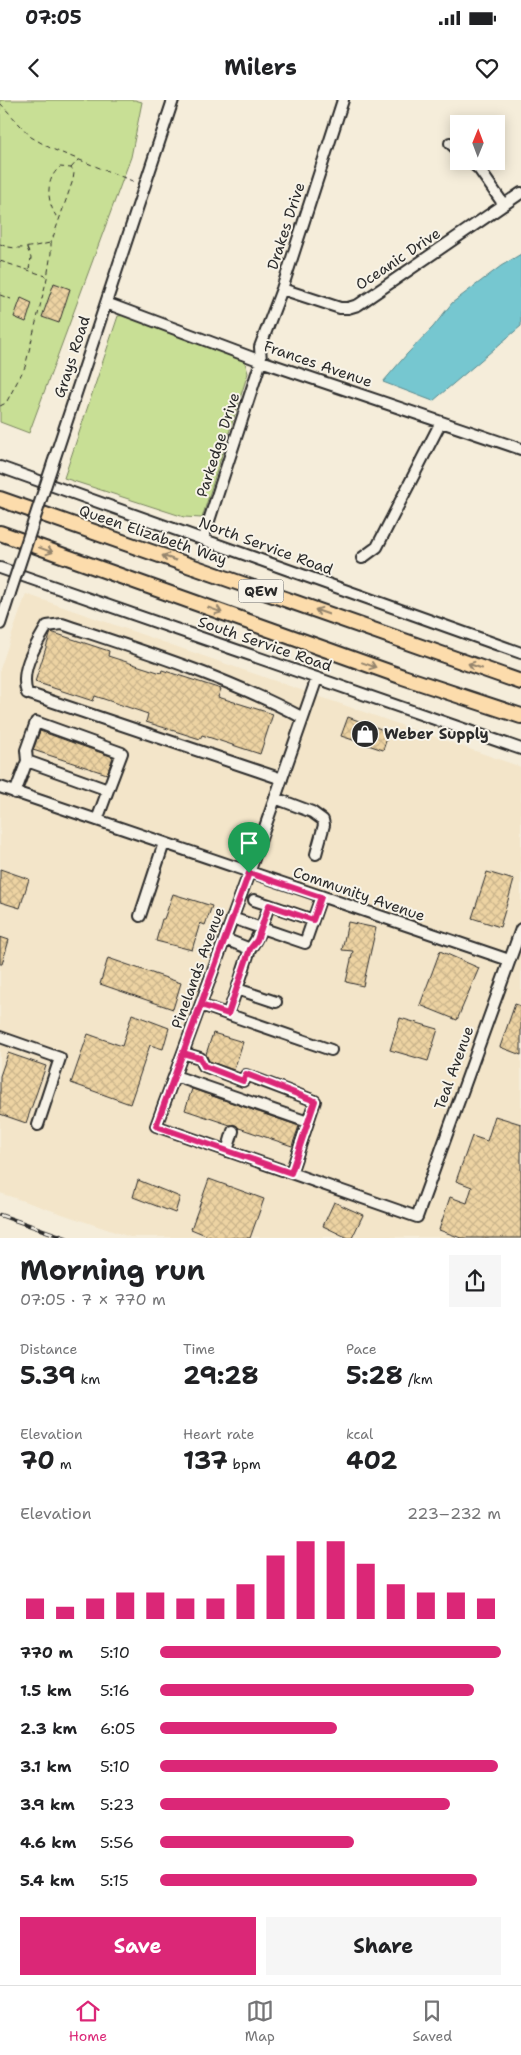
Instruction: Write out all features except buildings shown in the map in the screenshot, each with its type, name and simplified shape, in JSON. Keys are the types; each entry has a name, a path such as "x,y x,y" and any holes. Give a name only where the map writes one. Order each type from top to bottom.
{"highway":[{"name":"Queen Elizabeth Way","path":"0,499 521,682"},
{"name":"QEW","path":"0,533 393,673 521,716"}],"street":[{"name":"Grays Road","path":"0,624 143,185 173,100"},
{"name":"Drakes Drive","path":"262,361 260,347 282,289 343,100"},
{"path":"479,170 504,204"},
{"name":"Oceanic Drive","path":"282,289 340,308 358,305 521,193"},
{"name":"Frances Avenue","path":"106,303 262,361 521,449"},
{"name":"Parkedge Drive","path":"203,539 262,361"},
{"path":"362,558 377,547 441,422"},
{"name":"North Service Road","path":"0,467 521,653"},
{"name":"South Service Road","path":"0,568 521,749"},
{"path":"282,779 27,692 24,684 31,654 47,626 62,624 223,681 271,701 303,718"},
{"name":"Pinelands Avenue","path":"226,1151 156,1126 249,873 317,678"},
{"path":"15,793 27,761 26,750 36,722 122,753 97,820"},
{"path":"27,761 108,790"},
{"name":"Community Avenue","path":"0,787 509,960"},
{"path":"275,798 312,812 323,820 324,825 316,854"},
{"path":"140,916 164,843"},
{"path":"232,918 305,943 321,897"},
{"path":"254,900 313,920"},
{"path":"228,1014 250,949 257,940 269,905"},
{"name":"Teal Avenue","path":"291,1173 416,1217 521,929"},
{"path":"225,939 250,949"},
{"path":"238,989 276,1002"},
{"path":"201,1005 331,1050"},
{"path":"0,1038 60,1058 38,1125"},
{"path":"183,1053 200,1058 204,1066 243,1081 246,1074 315,1101 291,1173 226,1151 233,1131"},
{"path":"175,1076 308,1122"}],"path":[{"path":"0,103 31,137 78,160 143,185"},
{"path":"71,168 78,160"},
{"path":"58,219 48,198 54,172 60,167 71,168"},
{"path":"0,406 6,403 25,367 47,276 51,243 73,180 74,173 71,168"},
{"path":"0,244 8,248 27,248 51,243"},
{"path":"27,248 31,258 29,270"},
{"path":"0,261 47,276"},
{"path":"0,296 11,299"},
{"path":"0,401 6,403"}],"shaded area":[{"path":"26,594 521,767 521,1237 130,1237 0,1193 0,669"}],"green space":[{"path":"0,100 135,100 142,102 131,157 29,433 0,422"},
{"path":"127,315 244,359 248,373 202,518 184,517 64,478 118,316"}],"water":[{"path":"521,254 521,326 433,401 383,382 452,303 501,266"}],"railway":[{"path":"0,1215 66,1238"}],"place":[{"name":"Weber Supply","path":"365,734"}],"route":[{"path":"249,873 321,897 313,920 269,905 257,940 250,949 228,1014 201,1005 183,1053 200,1058 204,1066 243,1081 246,1074 315,1101 291,1173 156,1126 249,873"}]}
